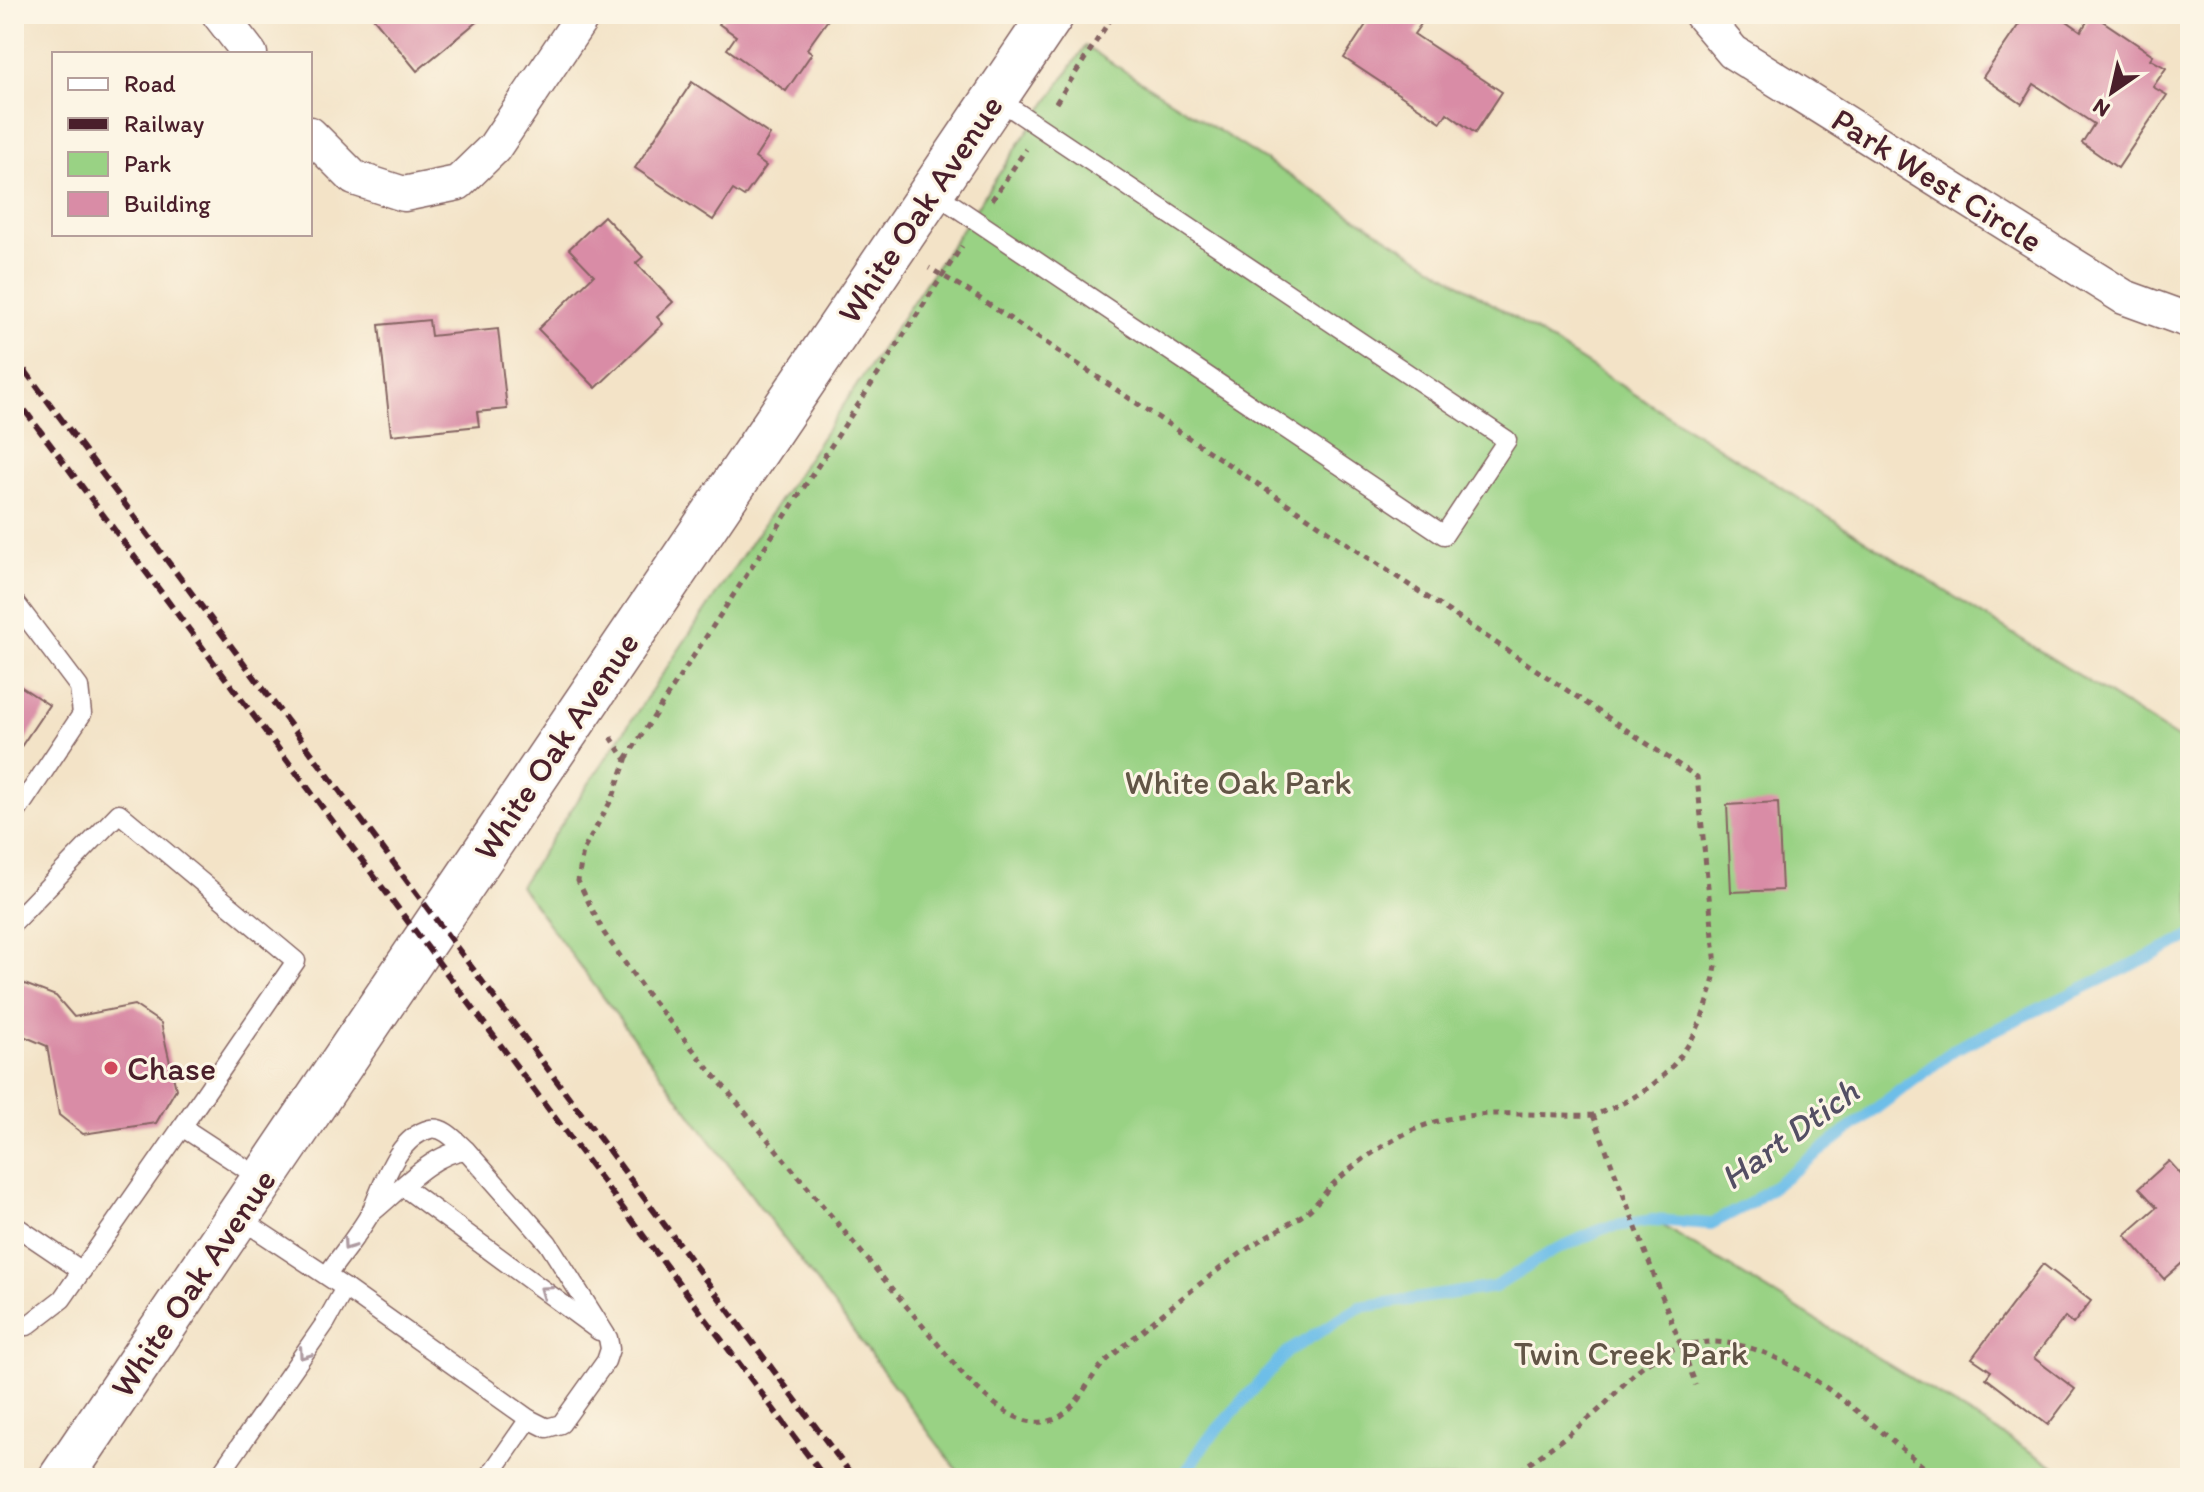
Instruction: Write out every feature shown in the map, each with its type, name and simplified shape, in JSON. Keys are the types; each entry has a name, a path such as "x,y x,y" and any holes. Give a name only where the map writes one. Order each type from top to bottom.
{"street":[{"path":"219,14 248,52"},
{"path":"312,136 354,178 404,194 458,183 494,148 584,14"},
{"name":"White Oak Avenue","path":"61,1478 1052,14"},
{"name":"Park West Circle","path":"1701,14 1733,52 1747,61 2124,297 2190,321"}],"lane":[{"path":"932,191 1444,535 1507,440 996,98"},
{"path":"14,601 79,687 82,714 14,816"},
{"path":"14,922 119,813 296,961 62,1299 27,1326 14,1325"},
{"path":"182,1127 263,1180"},
{"path":"238,1217 327,1275 529,1419 547,1428 561,1424 606,1361 610,1349 608,1338 548,1243 466,1150 442,1130 429,1129 409,1143 385,1175 369,1215 327,1275"},
{"path":"369,1215 405,1188 434,1160 449,1151 466,1150"},
{"path":"405,1188 608,1338"},
{"path":"14,1225 82,1271"},
{"path":"229,1478 221,1473 326,1322 345,1288"},
{"path":"488,1478 529,1419"}],"path":[{"path":"893,249 943,276 1697,777 1716,966 1711,996 1698,1034 1668,1070 1632,1100 1593,1115 1459,1117 1413,1130 1367,1157 1333,1184 1309,1211 1256,1243 1195,1288 1104,1363 1084,1393 1065,1411 1045,1422 1020,1418 995,1405 966,1378 646,993 604,933 578,881 583,851 613,797 626,760 943,276 978,222 1040,128 1114,14"},
{"path":"579,712 614,740 626,760"},
{"path":"1593,1115 1696,1385"},
{"path":"1510,1478 1594,1414 1649,1361 1696,1344 1728,1344 1761,1351 1802,1370 1938,1478"}],"green space":[{"name":"White Oak Park","path":"1085,46 2190,746 2190,937 1955,1049 1751,1203 1711,1224 1655,1221 2073,1478 963,1478 520,886"}],"building":[{"path":"370,14 486,14 417,71"},
{"path":"727,14 832,14 807,49 812,53 786,91 727,49 736,36 719,24"},
{"path":"1373,14 1428,14 1414,34 1502,92 1475,133 1447,113 1441,122 1344,58"},
{"path":"2026,14 2057,14 2081,31 2092,14 2153,55 2150,59 2166,68 2153,87 2167,95 2118,168 2082,143 2094,124 2034,84 2022,104 1983,77"},
{"path":"692,82 770,135 755,158 766,166 744,197 733,190 713,220 635,168"},
{"path":"604,216 643,257 636,263 673,302 657,317 663,324 596,388 538,329 594,275 569,249"},
{"path":"429,320 431,336 498,329 507,409 477,412 479,426 391,435 379,325"},
{"path":"14,682 49,705 14,757"},
{"path":"1778,802 1782,890 1731,892 1727,805"},
{"name":"Chase","path":"14,980 56,996 74,1017 134,1005 161,1023 176,1089 156,1123 83,1134 59,1115 47,1046 14,1032"},
{"path":"2169,1161 2185,1179 2190,1174 2190,1256 2164,1279 2125,1235 2157,1207 2139,1188"},
{"path":"2043,1264 2091,1301 2073,1324 2065,1317 2034,1358 2075,1389 2048,1425 1986,1378 1991,1371 1972,1358"}],"waterway":[{"name":"Hart Dtich","path":"1182,1478 1205,1443 1287,1352 1360,1307 1495,1287 1551,1252 1604,1228 1653,1220 1711,1224 1751,1203 1955,1049 2190,937"}],"railway":[{"path":"14,356 854,1478"},
{"path":"14,396 825,1478"}],"place":[{"name":"Chase","path":"111,1068"}],"park label":[{"name":"Twin Creek Park","path":"1631,1353"}]}
